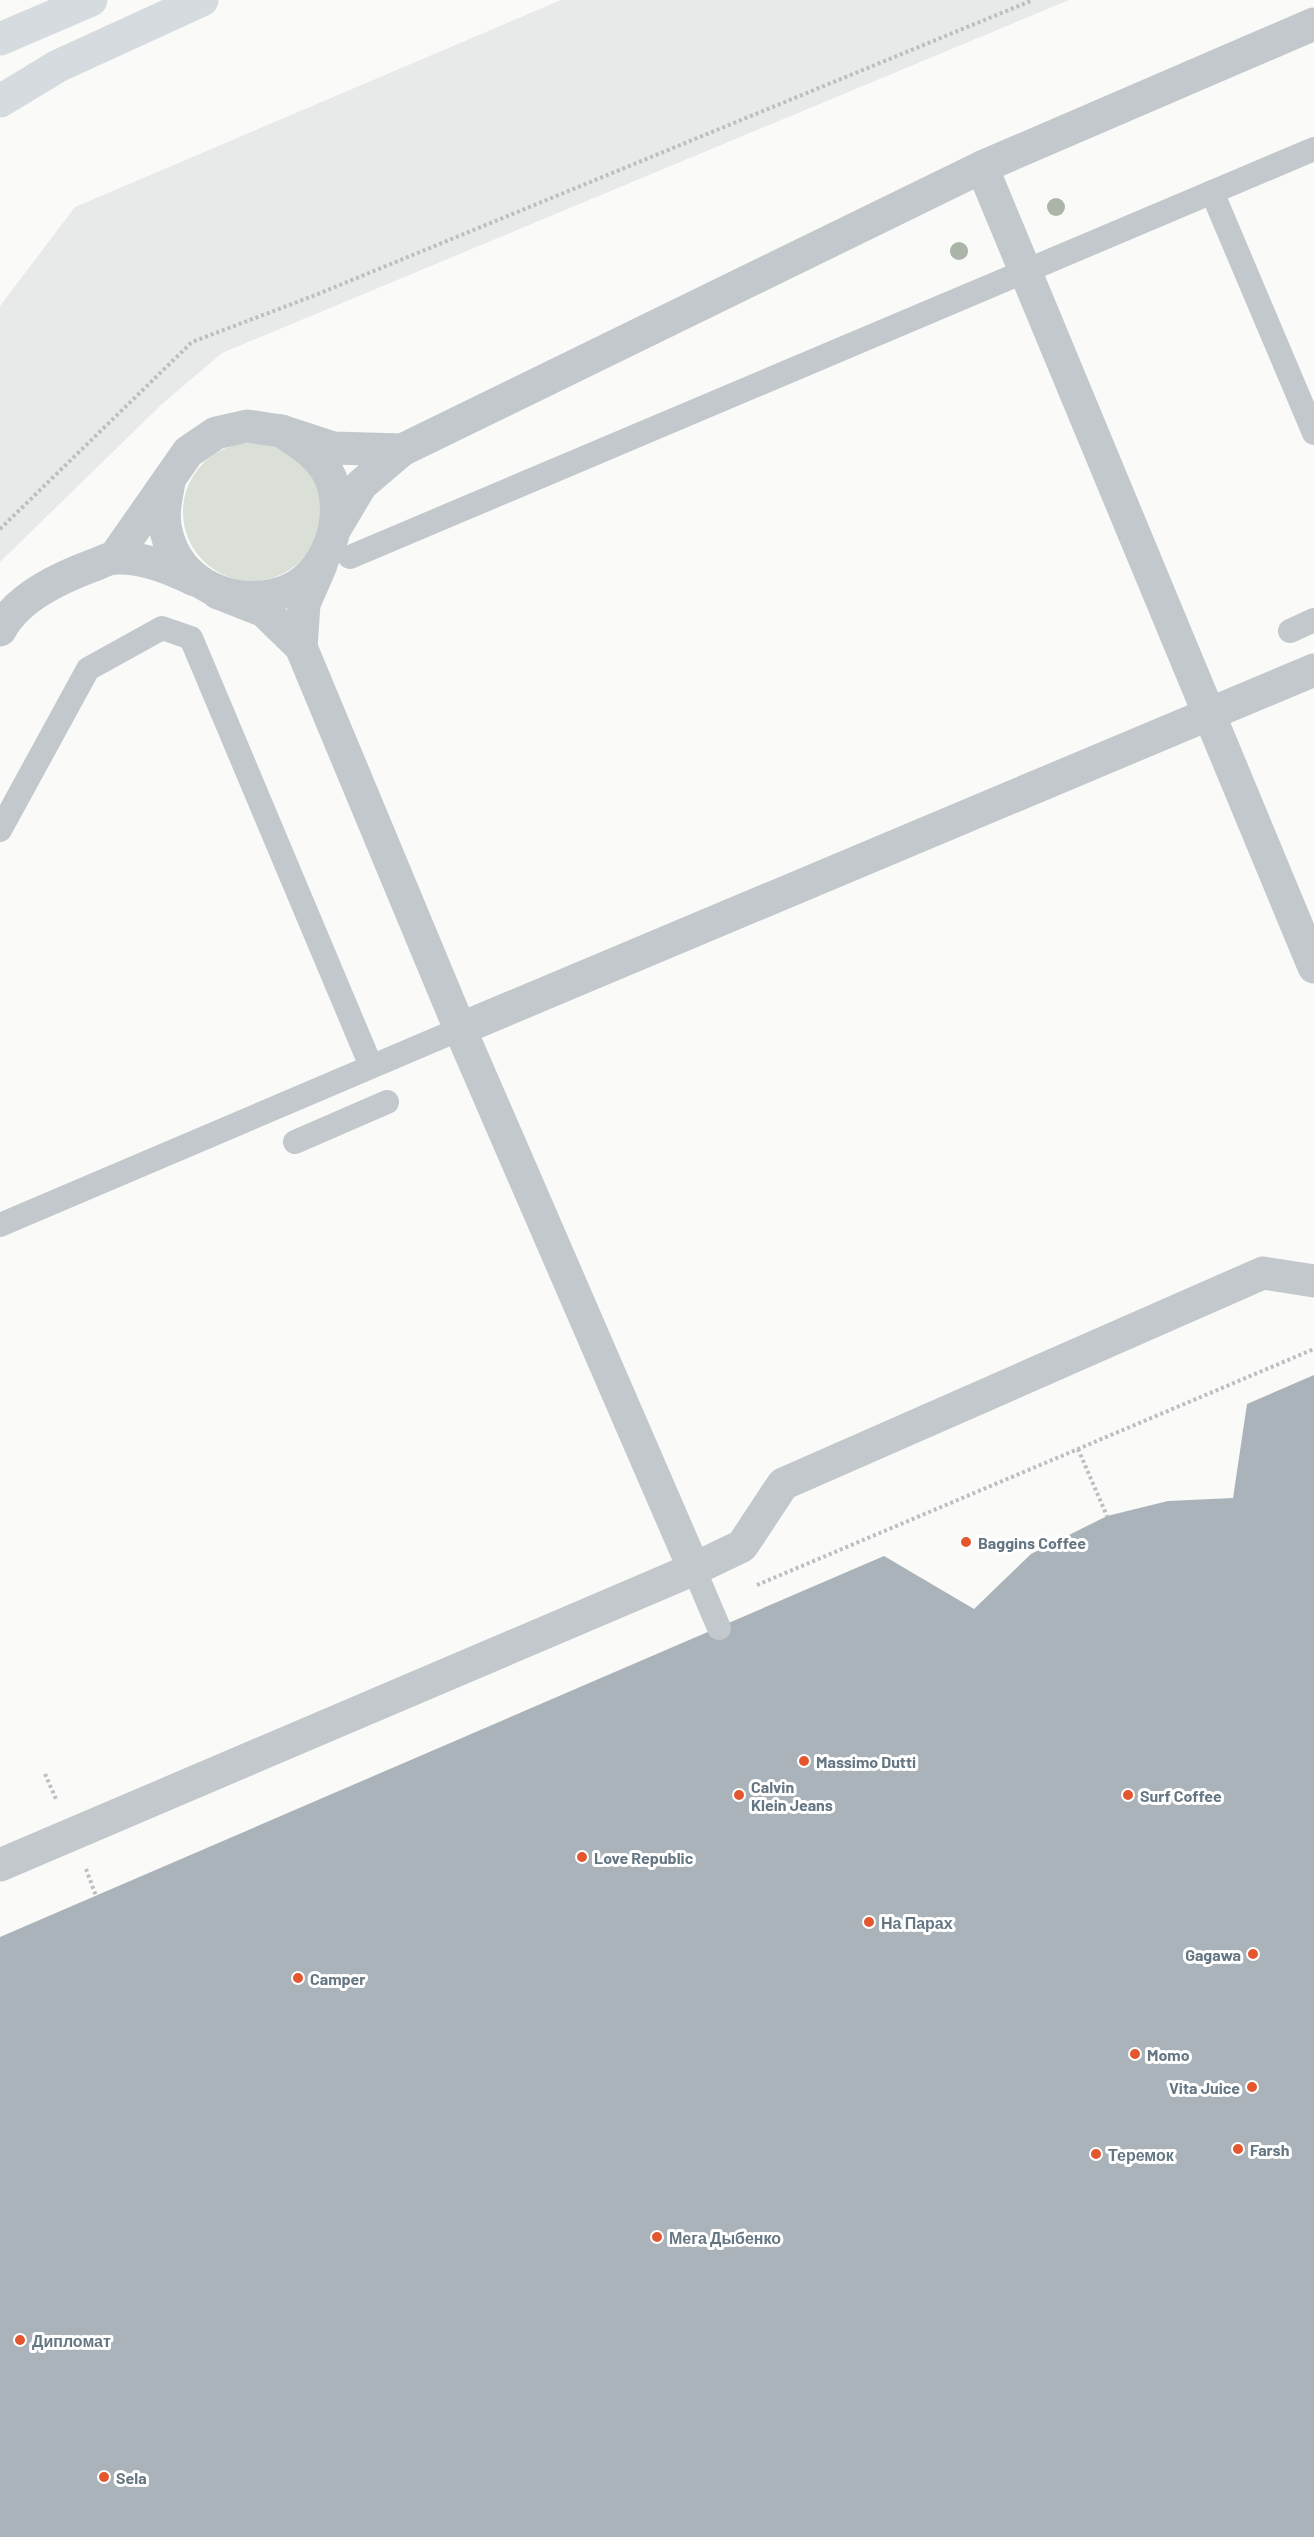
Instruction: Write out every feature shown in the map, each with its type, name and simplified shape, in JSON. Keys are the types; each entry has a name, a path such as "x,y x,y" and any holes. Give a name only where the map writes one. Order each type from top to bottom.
{"main road":[{"path":"0,39 91,0"},
{"path":"0,101 58,66 202,0"}],"street":[{"path":"301,647 304,604 338,543 361,485 402,450 982,167 1314,24"},
{"path":"982,167 1314,967"},
{"path":"114,558 188,452 216,433 247,426 281,431 333,448 402,450"},
{"path":"169,482 164,513 166,531 183,567 209,587 251,599 286,591 313,572 338,543 336,504 330,477 309,448 281,431"},
{"path":"0,630 7,618 32,596 63,577 114,558 158,563 264,611 301,647 460,1029 694,1569"},
{"path":"460,1029 1314,670"},
{"path":"0,1865 694,1569 742,1546 783,1484 1263,1273 1314,1281"}],"lane":[{"path":"338,543 1025,272 1314,149"},
{"path":"1212,192 1314,433"},
{"path":"1290,630 1314,620"},
{"path":"0,830 88,669 162,628 191,638 371,1066"},
{"path":"0,1225 460,1029"},
{"path":"295,1142 387,1102"},
{"path":"694,1569 719,1628"}],"path":[{"path":"0,529 192,342 324,292 1034,0"},
{"path":"1078,1449 1107,1516"}],"shaded area":[{"path":"561,0 1069,0 222,353 162,404 0,562 0,306 75,207"},
{"path":"252,443 278,448 301,463 316,486 321,512 316,538 301,561 278,576 252,581 226,576 203,561 188,538 183,512 188,486 203,463 226,448"}],"building":[{"name":"Мега Дыбенко","path":"1314,1375 1314,2537 0,2537 0,1937 884,1556 974,1609 1031,1554 1107,1516 1168,1501 1233,1498 1247,1404"}],"place":[{"name":"Baggins Coffee","path":"966,1542"},
{"name":"Massimo Dutti","path":"804,1761"},
{"name":"Calvin Klein Jeans","path":"739,1795"},
{"name":"Surf Coffee","path":"1128,1795"},
{"name":"Love Republic","path":"582,1857"},
{"name":"На Парах","path":"869,1922"},
{"name":"Gagawa","path":"1253,1954"},
{"name":"Camper","path":"298,1978"},
{"name":"Momo","path":"1135,2054"},
{"name":"Vita Juice","path":"1252,2087"},
{"name":"Farsh","path":"1238,2149"},
{"name":"Теремок","path":"1096,2154"},
{"name":"Мега Дыбенко","path":"657,2237"},
{"name":"Дипломат","path":"20,2340"},
{"name":"Sela","path":"104,2477"}]}
